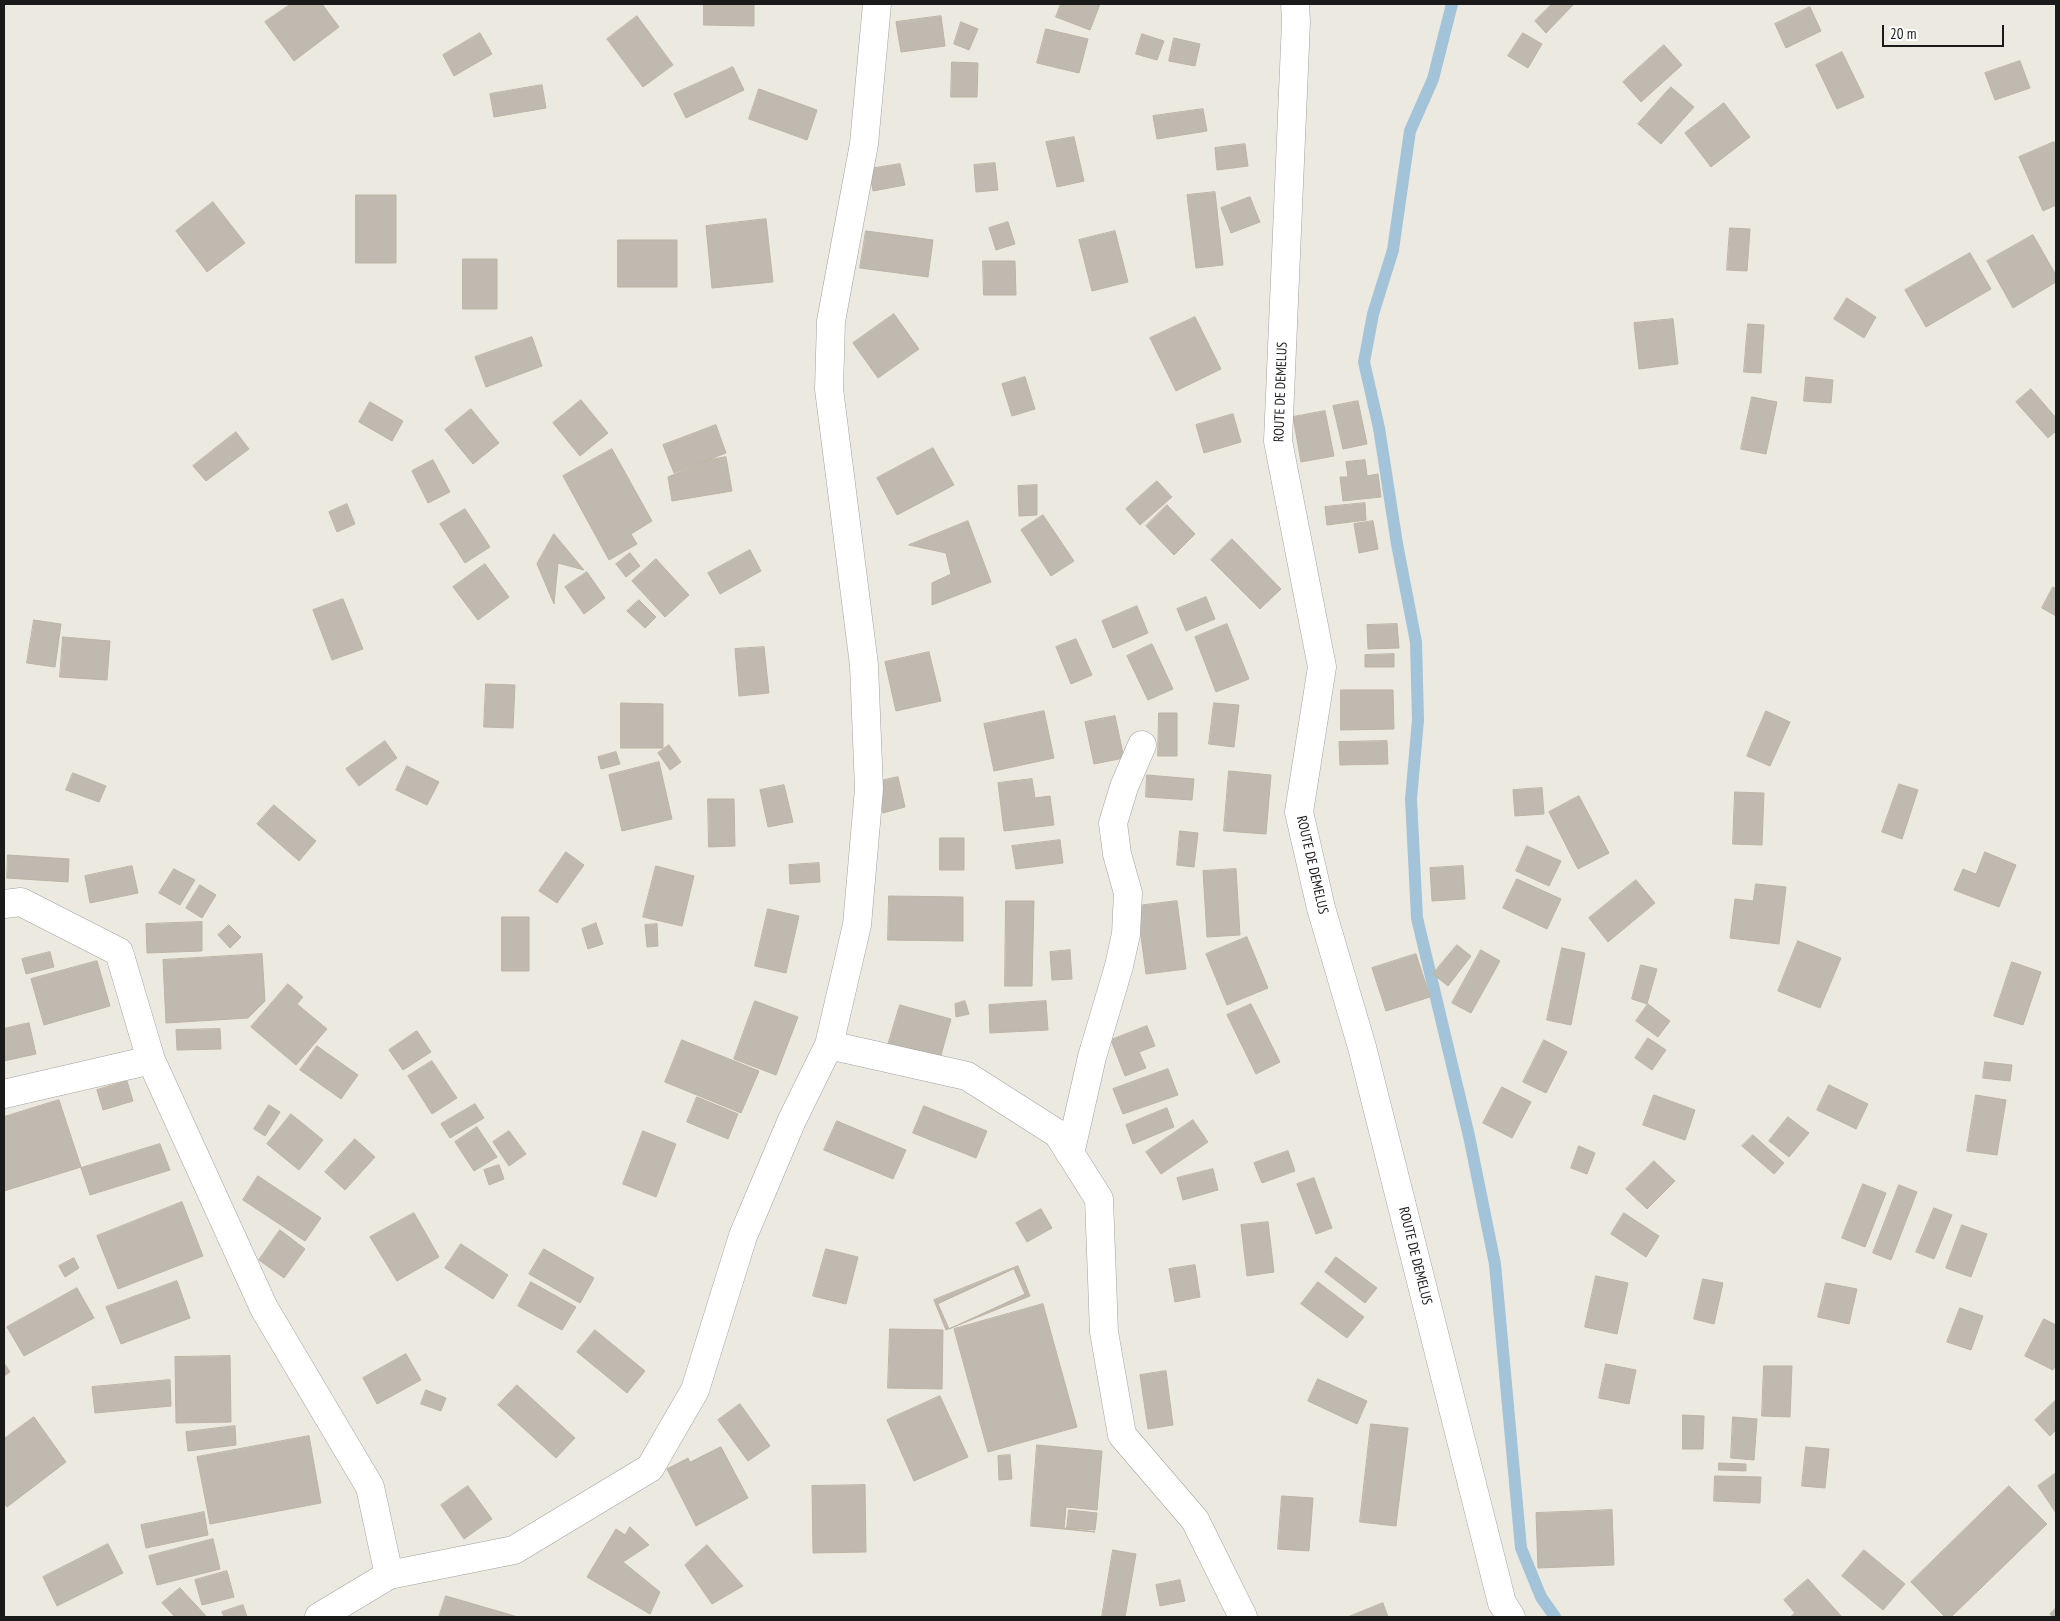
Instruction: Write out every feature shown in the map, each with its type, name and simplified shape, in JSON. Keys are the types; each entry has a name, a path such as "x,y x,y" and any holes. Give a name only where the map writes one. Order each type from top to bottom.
{"street":[{"path":"319,1617 389,1575 514,1550 650,1468 695,1390 743,1236 792,1120 830,1045 856,925 869,789 864,665 829,389 831,321 864,144 877,4"},
{"name":"ROUTE DE DEMELUS","path":"1295,4 1296,32 1278,441 1322,667 1299,812 1321,908 1362,1047 1502,1603 1511,1617"},
{"path":"1070,1154 1092,1057 1119,966 1126,934 1128,893 1117,854 1113,823 1124,787 1142,746"},
{"path":"4,904 21,902 119,952 152,1060 264,1308 370,1487 389,1575"},
{"path":"830,1045 967,1076 1058,1134 1099,1199 1104,1332 1122,1435 1195,1520 1243,1617"},
{"path":"4,1094 152,1060"}],"building":[{"path":"291,4 322,4 339,27 294,61 265,22"},
{"path":"704,4 754,4 754,26 704,25"},
{"path":"1061,4 1100,4 1090,30 1056,17"},
{"path":"1552,4 1574,4 1546,33 1535,21"},
{"path":"1810,7 1821,31 1786,48 1775,24"},
{"path":"637,16 673,65 643,87 607,39"},
{"path":"941,16 945,46 901,52 896,22"},
{"path":"961,22 978,29 969,50 954,44"},
{"path":"1046,29 1088,39 1079,73 1037,63"},
{"path":"480,33 492,54 454,76 443,55"},
{"path":"1523,33 1542,44 1528,68 1508,56"},
{"path":"1142,34 1164,41 1157,60 1136,54"},
{"path":"1174,38 1200,44 1195,66 1169,61"},
{"path":"1664,45 1682,65 1641,102 1623,82"},
{"path":"1842,52 1864,97 1837,109 1816,65"},
{"path":"2020,61 2030,88 1995,100 1985,73"},
{"path":"952,62 978,63 977,97 951,97"},
{"path":"733,67 744,90 686,118 674,94"},
{"path":"542,85 546,108 494,117 490,94"},
{"path":"1671,87 1694,107 1661,144 1638,124"},
{"path":"759,89 817,110 807,140 749,119"},
{"path":"1724,103 1750,137 1711,167 1685,133"},
{"path":"1203,109 1207,131 1157,139 1153,116"},
{"path":"1074,137 1084,181 1057,187 1046,142"},
{"path":"2054,142 2056,146 2056,205 2043,211 2019,157"},
{"path":"1245,144 1248,166 1217,170 1215,148"},
{"path":"995,163 998,190 976,192 974,165"},
{"path":"900,164 905,185 873,191 869,169"},
{"path":"1215,192 1223,265 1196,268 1187,195"},
{"path":"356,195 396,195 396,263 356,263"},
{"path":"1250,197 1260,222 1231,233 1221,208"},
{"path":"213,202 245,243 207,272 176,231"},
{"path":"766,219 773,282 712,288 706,226"},
{"path":"1008,222 1015,244 996,250 989,228"},
{"path":"1730,228 1750,229 1747,271 1727,270"},
{"path":"866,231 933,240 928,277 860,268"},
{"path":"1115,231 1128,282 1092,291 1079,240"},
{"path":"2033,235 2056,275 2056,282 2013,308 1987,261"},
{"path":"618,240 677,240 677,287 618,287"},
{"path":"1970,253 1991,289 1926,327 1905,290"},
{"path":"463,259 497,259 497,309 463,309"},
{"path":"983,261 1015,261 1016,295 984,295"},
{"path":"1847,298 1876,317 1864,338 1834,319"},
{"path":"894,314 919,349 878,378 853,343"},
{"path":"1195,317 1221,369 1176,391 1150,338"},
{"path":"1673,319 1678,364 1639,369 1634,323"},
{"path":"1748,324 1764,325 1761,373 1744,372"},
{"path":"532,337 542,366 486,387 475,357"},
{"path":"1025,377 1035,409 1012,416 1002,384"},
{"path":"1806,377 1833,380 1831,403 1804,401"},
{"path":"2031,389 2056,418 2056,431 2048,438 2016,402"},
{"path":"1752,397 1777,402 1766,454 1741,449"},
{"path":"581,400 608,433 580,456 553,423"},
{"path":"1358,401 1367,444 1343,449 1333,406"},
{"path":"370,402 403,421 392,441 359,422"},
{"path":"471,409 499,443 473,464 445,430"},
{"path":"1325,411 1334,456 1301,462 1293,417"},
{"path":"1233,414 1241,442 1204,453 1196,425"},
{"path":"716,425 726,453 674,473 663,445"},
{"path":"236,432 249,449 206,481 193,466"},
{"path":"933,448 954,485 897,515 877,478"},
{"path":"612,449 652,521 631,534 637,544 609,560 563,476"},
{"path":"726,457 732,491 672,501 668,477 709,460"},
{"path":"433,460 450,492 428,503 412,471"},
{"path":"1365,460 1367,476 1378,474 1381,497 1343,501 1340,477 1348,477 1346,462"},
{"path":"1157,481 1172,497 1140,525 1126,509"},
{"path":"1037,485 1037,515 1019,516 1018,486"},
{"path":"1365,503 1366,520 1327,525 1325,507"},
{"path":"347,504 355,524 337,532 329,512"},
{"path":"1167,505 1195,534 1174,555 1146,526"},
{"path":"465,509 490,547 465,563 440,524"},
{"path":"1043,515 1074,561 1051,576 1021,530"},
{"path":"968,521 991,582 932,605 932,583 951,574 946,553 909,545"},
{"path":"1373,521 1378,549 1359,553 1354,524"},
{"path":"554,534 584,570 558,563 554,604 537,564"},
{"path":"1232,539 1281,589 1260,609 1211,560"},
{"path":"750,550 761,571 720,594 708,573"},
{"path":"630,553 640,566 626,577 616,564"},
{"path":"656,559 689,595 665,617 632,581"},
{"path":"485,564 509,597 478,620 453,587"},
{"path":"587,572 605,598 584,614 565,587"},
{"path":"2053,587 2056,589 2056,616 2042,608"},
{"path":"1206,597 1215,619 1186,631 1177,609"},
{"path":"343,599 363,649 332,660 313,610"},
{"path":"639,600 656,617 645,628 627,611"},
{"path":"1137,606 1148,633 1113,648 1102,621"},
{"path":"34,620 61,624 55,667 27,663"},
{"path":"1227,624 1249,679 1216,692 1195,637"},
{"path":"1397,624 1399,648 1368,649 1367,625"},
{"path":"63,637 110,641 107,680 60,677"},
{"path":"1076,639 1092,675 1071,684 1056,647"},
{"path":"1152,644 1173,689 1148,700 1127,656"},
{"path":"764,647 769,693 739,696 735,649"},
{"path":"929,652 941,701 896,711 885,662"},
{"path":"1394,654 1394,667 1365,667 1365,655"},
{"path":"486,684 515,685 513,728 484,727"},
{"path":"1341,690 1393,690 1394,729 1341,730"},
{"path":"621,703 663,704 663,748 621,748"},
{"path":"1214,703 1239,705 1234,747 1209,744"},
{"path":"1044,711 1054,758 994,771 984,724"},
{"path":"1766,711 1790,722 1770,766 1747,756"},
{"path":"1159,713 1177,713 1177,756 1158,756"},
{"path":"1115,716 1124,758 1094,764 1085,722"},
{"path":"385,741 397,758 359,786 346,769"},
{"path":"1387,741 1388,764 1340,765 1339,742"},
{"path":"669,745 681,762 670,770 658,753"},
{"path":"616,752 620,764 601,769 598,757"},
{"path":"659,762 672,819 622,831 609,775"},
{"path":"407,766 439,782 427,805 396,790"},
{"path":"1229,771 1271,775 1266,834 1224,831"},
{"path":"73,773 106,786 99,802 66,790"},
{"path":"1147,775 1194,779 1192,800 1146,797"},
{"path":"898,777 905,807 883,813 876,782"},
{"path":"1032,779 1035,798 1050,796 1054,825 1004,831 998,783"},
{"path":"1899,784 1918,790 1902,839 1882,832"},
{"path":"784,785 793,822 768,827 760,790"},
{"path":"1542,788 1544,814 1515,816 1513,790"},
{"path":"1735,792 1764,793 1762,845 1733,844"},
{"path":"1579,796 1609,853 1578,869 1549,812"},
{"path":"708,799 734,799 735,846 709,847"},
{"path":"274,805 316,841 299,861 257,824"},
{"path":"1180,831 1198,833 1194,867 1177,865"},
{"path":"940,838 964,838 964,870 940,870"},
{"path":"1060,840 1063,863 1016,869 1012,846"},
{"path":"1527,846 1561,861 1549,886 1516,871"},
{"path":"566,852 584,865 557,903 539,891"},
{"path":"1985,852 2016,865 1999,907 1954,890 1963,869 1976,874"},
{"path":"8,855 69,859 68,882 7,878"},
{"path":"819,863 820,882 790,884 789,865"},
{"path":"132,866 138,893 90,903 85,876"},
{"path":"656,866 694,876 682,926 643,917"},
{"path":"1463,866 1465,899 1432,901 1430,868"},
{"path":"174,869 195,880 180,905 159,893"},
{"path":"1236,869 1240,935 1207,937 1203,871"},
{"path":"1517,879 1561,899 1547,929 1503,908"},
{"path":"1636,880 1655,903 1608,942 1589,918"},
{"path":"1756,884 1786,887 1779,944 1730,938 1735,899 1753,901"},
{"path":"200,885 216,895 202,918 186,908"},
{"path":"889,896 963,897 963,941 888,940"},
{"path":"1006,901 1034,901 1032,986 1005,986"},
{"path":"1177,901 1186,969 1146,974 1137,906"},
{"path":"768,909 799,916 786,973 755,966"},
{"path":"502,917 529,917 529,971 502,971"},
{"path":"202,922 202,951 147,953 146,924"},
{"path":"596,923 603,944 588,949 582,929"},
{"path":"657,924 658,946 647,947 645,925"},
{"path":"229,925 241,937 230,948 218,935"},
{"path":"1247,937 1268,988 1227,1005 1206,954"},
{"path":"1798,941 1841,958 1820,1008 1778,991"},
{"path":"1457,945 1471,956 1448,986 1433,974"},
{"path":"1562,948 1585,953 1571,1025 1547,1020"},
{"path":"1070,950 1072,979 1052,980 1050,952"},
{"path":"1481,950 1500,961 1471,1013 1452,1003"},
{"path":"50,952 54,967 26,974 22,959"},
{"path":"262,954 265,1001 248,1018 166,1023 163,960"},
{"path":"1416,954 1430,997 1386,1011 1372,968"},
{"path":"97,961 110,1006 44,1025 31,979"},
{"path":"2012,962 2041,972 2023,1025 1994,1016"},
{"path":"1641,965 1657,969 1647,1004 1632,999"},
{"path":"288,984 303,997 297,1004 327,1029 296,1065 251,1027"},
{"path":"755,1001 798,1017 776,1075 734,1059"},
{"path":"965,1001 969,1014 956,1017 955,1004"},
{"path":"1046,1001 1048,1030 990,1033 989,1005"},
{"path":"1251,1004 1280,1062 1256,1074 1227,1015"},
{"path":"1648,1004 1670,1021 1658,1037 1636,1021"},
{"path":"900,1005 951,1019 938,1066 886,1052"},
{"path":"29,1023 36,1054 4,1061 4,1029"},
{"path":"1147,1026 1155,1046 1139,1052 1146,1068 1125,1076 1111,1040"},
{"path":"220,1029 221,1049 177,1050 176,1030"},
{"path":"417,1031 431,1052 403,1070 389,1050"},
{"path":"1648,1038 1666,1050 1652,1070 1635,1058"},
{"path":"682,1040 759,1071 741,1113 665,1082"},
{"path":"1544,1040 1567,1052 1546,1093 1523,1082"},
{"path":"317,1046 358,1075 341,1099 300,1070"},
{"path":"432,1061 457,1098 432,1114 408,1076"},
{"path":"1985,1062 2012,1065 2010,1081 1983,1078"},
{"path":"1168,1069 1178,1095 1123,1114 1113,1089"},
{"path":"127,1081 133,1101 103,1110 97,1090"},
{"path":"1829,1085 1868,1104 1856,1129 1817,1110"},
{"path":"1502,1087 1531,1102 1512,1138 1483,1123"},
{"path":"1654,1095 1695,1110 1685,1140 1643,1125"},
{"path":"1976,1095 2006,1100 1997,1155 1967,1151"},
{"path":"697,1097 738,1114 728,1139 687,1122"},
{"path":"59,1100 81,1167 4,1191 4,1117"},
{"path":"475,1104 484,1118 450,1138 441,1124"},
{"path":"269,1105 280,1112 265,1136 254,1129"},
{"path":"924,1106 987,1131 976,1158 913,1133"},
{"path":"1167,1108 1174,1127 1133,1144 1126,1125"},
{"path":"291,1114 323,1140 299,1170 267,1144"},
{"path":"1788,1117 1809,1133 1789,1157 1769,1141"},
{"path":"1193,1120 1208,1142 1161,1174 1146,1152"},
{"path":"837,1121 906,1150 893,1179 824,1150"},
{"path":"477,1127 497,1157 474,1171 455,1142"},
{"path":"509,1131 526,1154 509,1166 493,1142"},
{"path":"643,1131 676,1144 656,1197 623,1184"},
{"path":"1753,1135 1784,1163 1774,1174 1742,1146"},
{"path":"355,1139 375,1157 345,1190 325,1172"},
{"path":"160,1144 170,1170 90,1195 81,1168"},
{"path":"1579,1146 1595,1153 1587,1174 1571,1168"},
{"path":"1288,1151 1295,1171 1262,1183 1254,1163"},
{"path":"1654,1161 1675,1181 1647,1209 1626,1189"},
{"path":"499,1165 504,1179 489,1185 484,1170"},
{"path":"1213,1169 1218,1190 1183,1200 1177,1178"},
{"path":"258,1176 321,1218 305,1241 243,1200"},
{"path":"1314,1178 1332,1228 1316,1234 1297,1184"},
{"path":"1863,1184 1886,1193 1865,1247 1842,1238"},
{"path":"1899,1185 1917,1192 1891,1260 1873,1253"},
{"path":"182,1202 203,1256 118,1289 97,1236"},
{"path":"1934,1208 1952,1215 1934,1259 1916,1252"},
{"path":"1041,1209 1052,1228 1027,1242 1016,1223"},
{"path":"414,1213 439,1257 397,1281 370,1237"},
{"path":"1624,1213 1659,1236 1646,1257 1611,1234"},
{"path":"1268,1222 1274,1272 1247,1276 1241,1225"},
{"path":"1962,1225 1987,1234 1971,1277 1946,1268"},
{"path":"280,1230 305,1249 284,1278 259,1260"},
{"path":"461,1244 508,1275 493,1299 445,1268"},
{"path":"544,1249 594,1278 580,1303 529,1274"},
{"path":"826,1249 858,1257 846,1304 813,1296"},
{"path":"1336,1257 1377,1288 1365,1303 1325,1272"},
{"path":"74,1258 79,1268 65,1277 59,1266"},
{"path":"1195,1265 1200,1297 1175,1302 1169,1269"},
{"path":"1018,1266 1030,1296 946,1330 934,1300"},
{"path":"1014,1269 1025,1294 949,1329 938,1304"},
{"path":"1596,1276 1628,1283 1617,1334 1585,1327"},
{"path":"1703,1279 1723,1283 1714,1324 1694,1319"},
{"path":"177,1281 190,1318 121,1344 106,1307"},
{"path":"531,1282 576,1307 562,1330 518,1306"},
{"path":"1318,1282 1364,1317 1347,1338 1301,1304"},
{"path":"1826,1283 1857,1289 1849,1324 1818,1317"},
{"path":"77,1288 94,1318 24,1356 7,1327"},
{"path":"1043,1304 1077,1427 988,1452 954,1329"},
{"path":"1960,1308 1983,1316 1971,1350 1947,1342"},
{"path":"2044,1319 2056,1325 2056,1365 2053,1370 2025,1356"},
{"path":"890,1329 943,1330 942,1389 888,1388"},
{"path":"595,1330 645,1371 627,1393 577,1352"},
{"path":"406,1354 421,1380 377,1404 363,1378"},
{"path":"230,1356 231,1422 176,1423 175,1357"},
{"path":"4,1363 10,1372 4,1376"},
{"path":"1606,1364 1636,1370 1629,1404 1599,1398"},
{"path":"1764,1366 1792,1366 1790,1417 1762,1416"},
{"path":"1166,1371 1173,1425 1148,1429 1140,1375"},
{"path":"1318,1379 1367,1401 1357,1424 1308,1401"},
{"path":"170,1380 171,1406 95,1413 92,1387"},
{"path":"517,1385 575,1438 556,1458 498,1405"},
{"path":"426,1390 446,1398 441,1411 421,1404"},
{"path":"940,1396 968,1457 914,1481 887,1420"},
{"path":"2056,1400 2056,1430 2050,1436 2035,1420"},
{"path":"740,1404 770,1446 748,1461 718,1420"},
{"path":"1683,1415 1704,1416 1703,1449 1683,1449"},
{"path":"34,1417 66,1462 7,1507 4,1503 4,1439"},
{"path":"1733,1417 1757,1419 1754,1460 1731,1458"},
{"path":"1371,1424 1408,1428 1396,1526 1360,1522"},
{"path":"235,1426 236,1445 188,1451 186,1432"},
{"path":"309,1436 321,1503 210,1524 197,1457"},
{"path":"1037,1445 1102,1451 1097,1510 1066,1507 1064,1528 1095,1532 1031,1526"},
{"path":"721,1447 748,1498 696,1526 667,1469 688,1458 690,1462"},
{"path":"1806,1447 1829,1449 1825,1488 1802,1486"},
{"path":"1010,1455 1012,1479 999,1480 998,1456"},
{"path":"1719,1463 1746,1464 1746,1471 1719,1470"},
{"path":"2056,1473 2056,1513 2038,1486"},
{"path":"1715,1476 1761,1477 1760,1503 1714,1501"},
{"path":"865,1485 866,1552 813,1553 812,1486"},
{"path":"468,1486 492,1519 464,1539 441,1505"},
{"path":"2009,1486 2047,1524 1951,1617 1945,1617 1911,1582"},
{"path":"1282,1496 1313,1498 1309,1551 1278,1549"},
{"path":"1069,1510 1097,1513 1095,1530 1067,1528"},
{"path":"1612,1510 1614,1565 1538,1568 1536,1513"},
{"path":"204,1512 208,1535 146,1548 141,1525"},
{"path":"630,1527 649,1545 623,1562 660,1592 650,1614 587,1577 616,1529 625,1535"},
{"path":"213,1539 220,1569 157,1585 149,1556"},
{"path":"108,1544 123,1573 57,1606 43,1577"},
{"path":"707,1545 743,1586 712,1604 685,1565"},
{"path":"1113,1550 1136,1554 1125,1617 1102,1617"},
{"path":"1864,1550 1905,1584 1883,1610 1842,1576"},
{"path":"227,1571 234,1597 202,1605 195,1580"},
{"path":"1808,1579 1842,1617 1790,1617 1795,1613 1784,1600"},
{"path":"1180,1580 1185,1601 1160,1606 1156,1585"},
{"path":"180,1588 207,1617 175,1617 162,1603"},
{"path":"446,1596 518,1617 439,1617"},
{"path":"1383,1603 1388,1617 1348,1617"},
{"path":"243,1605 247,1617 224,1617 222,1612"},
{"path":"2056,1608 2056,1617 2053,1617 2050,1614"}],"waterway":[{"path":"1452,4 1433,79 1410,131 1393,250 1373,314 1364,362 1379,428 1397,544 1416,642 1418,720 1411,799 1417,918 1469,1136 1495,1264 1521,1548 1541,1597 1555,1617"}]}
